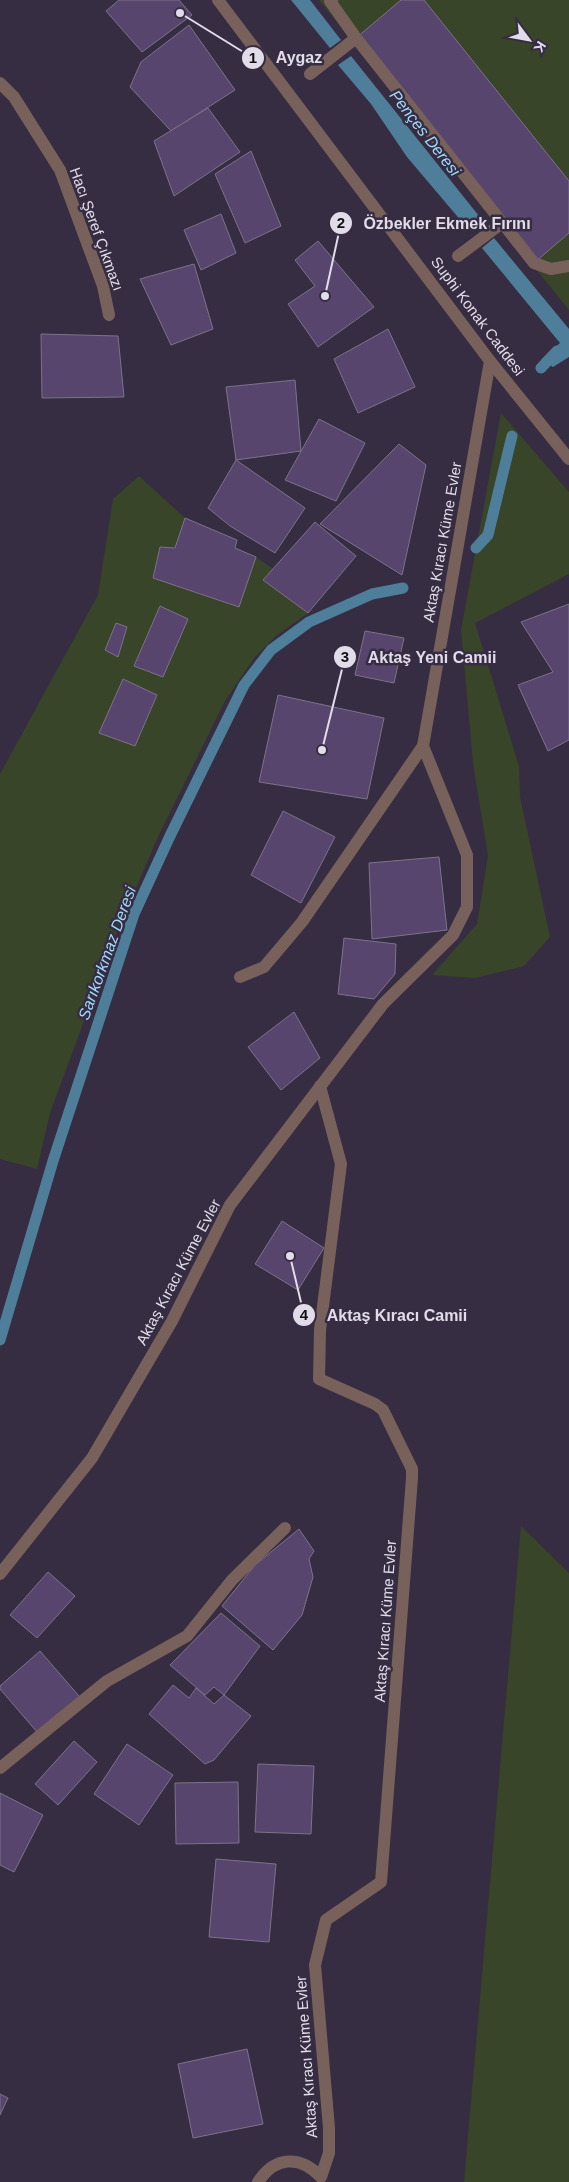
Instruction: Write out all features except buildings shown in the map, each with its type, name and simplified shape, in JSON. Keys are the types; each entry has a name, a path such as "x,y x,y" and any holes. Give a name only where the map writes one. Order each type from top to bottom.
{"street":[{"name":"Suphi Konak Caddesi","path":"218,0 490,361 569,460"},
{"path":"332,0 330,1 356,38 534,263 551,270 569,266"},
{"path":"310,74 356,38"},
{"name":"Hacı Şeref Çıkmazı","path":"0,83 14,97 60,170 103,286 109,315"},
{"path":"458,256 502,223"},
{"name":"Aktaş Kıracı Küme Evler","path":"0,1574 92,1458 172,1321 230,1205 383,1004 453,935 467,907 467,855 423,746 490,361"},
{"path":"240,976 264,967 302,922 423,746"},
{"name":"Aktaş Kıracı Küme Evler","path":"320,1086 341,1164 320,1330 318,1371 320,1379 375,1404 383,1410 412,1468 381,1882 326,1920 315,1965 329,2128 324,2179"},
{"path":"0,1768 106,1681 187,1636 232,1580 285,1528"},
{"name":"Aktaş Kıracı Küme Evler","path":"258,2182 267,2169 285,2162 300,2162 313,2168 324,2179"}],"green space":[{"path":"319,0 569,0 569,310"},
{"path":"501,413 569,492 569,574 475,623 519,766 520,797 550,937 524,966 475,978 432,975 477,924 488,856 473,763 461,630"},
{"path":"139,476 185,518 175,548 160,547 153,578 238,607 256,557 273,569 263,580 308,613 277,635 254,658 225,701 157,839 116,935 50,1113 37,1169 0,1159 0,774 98,595 113,499"},
{"path":"521,1526 569,1573 569,2182 464,2182"}],"water":[{"path":"291,0 310,0 341,40 330,48"},
{"path":"351,56 483,221 468,229 407,157 371,104 338,65"},
{"path":"494,238 569,329 569,357 553,367 541,360 560,343 482,248"}],"waterway":[{"name":"Sarıkorkmaz Deresi","path":"541,368 557,351"},
{"name":"Sarıkorkmaz Deresi","path":"476,548 488,535 512,436"},
{"name":"Sarıkorkmaz Deresi","path":"0,1340 53,1161 134,914 244,685 271,650 309,622 372,594 403,588"}],"place":[{"name":"Aygaz","path":"180,13"},
{"name":"Özbekler Ekmek Fırını","path":"325,296"},
{"name":"Aktaş Yeni Camii","path":"322,750"},
{"name":"Aktaş Kıracı Camii","path":"290,1256"}],"water label":[{"name":"Pençes Deresi","path":"425,133"}]}
